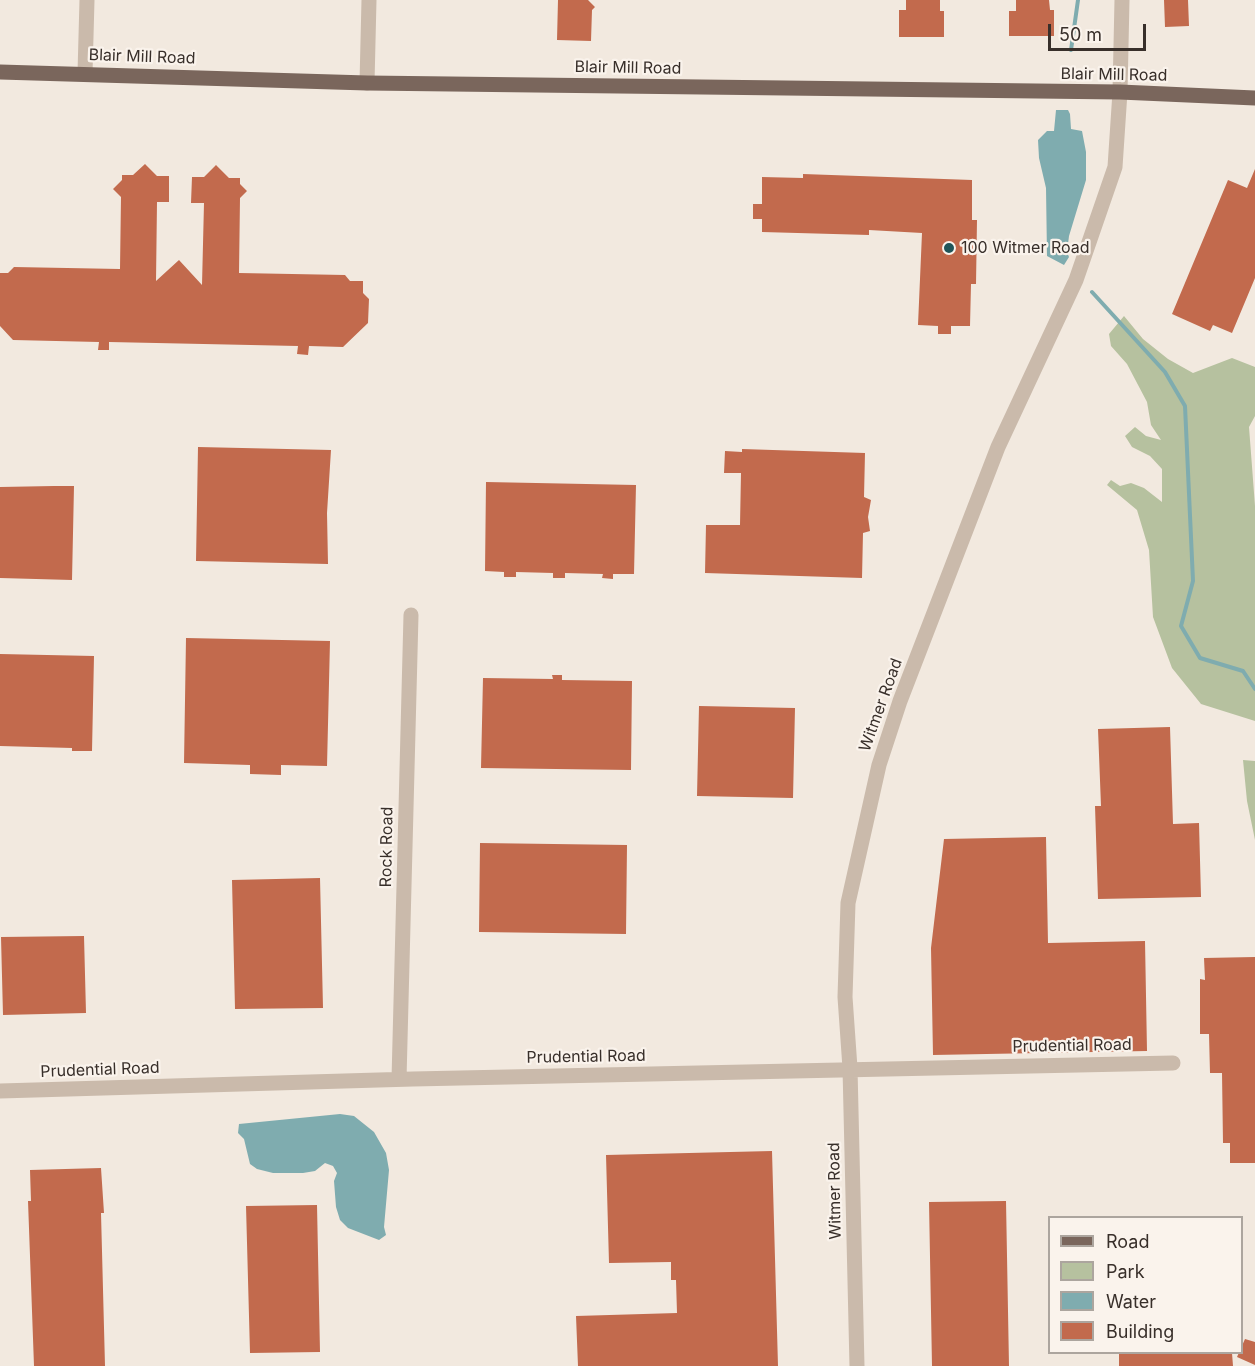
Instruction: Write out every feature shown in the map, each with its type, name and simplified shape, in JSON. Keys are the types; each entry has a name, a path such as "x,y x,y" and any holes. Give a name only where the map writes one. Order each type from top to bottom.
{"main road":[{"name":"Blair Mill Road","path":"0,72 367,83 1120,92 1255,98"}],"street":[{"path":"85,73 87,0"},
{"path":"367,83 369,0"},
{"name":"Witmer Road","path":"857,1366 850,1068 845,997 848,903 879,765 900,701 998,447 1076,280 1115,167 1120,92 1122,0"},
{"name":"Rock Road","path":"399,1079 411,615"},
{"name":"Prudential Road","path":"0,1091 850,1068 1173,1063"}],"green space":[{"path":"1124,316 1143,339 1168,359 1193,373 1232,358 1255,367 1255,416 1249,427 1255,506 1255,721 1201,704 1172,668 1153,617 1149,550 1137,510 1107,485 1111,480 1120,486 1131,483 1144,488 1162,502 1162,469 1150,456 1132,447 1125,436 1135,427 1146,436 1161,440 1151,425 1147,402 1127,364 1111,346 1109,334"},
{"path":"1243,760 1255,761 1255,840 1247,801"}],"water":[{"path":"1056,110 1068,110 1071,129 1082,131 1086,152 1086,180 1069,236 1067,252 1069,257 1064,265 1047,256 1046,188 1039,158 1038,140 1047,131 1054,131"},
{"path":"340,1114 354,1116 374,1132 386,1153 389,1170 384,1227 386,1235 379,1240 348,1228 340,1220 336,1207 334,1181 337,1173 333,1166 325,1163 315,1171 303,1173 273,1173 257,1169 250,1164 244,1139 238,1133 239,1124"}],"building":[{"path":"558,0 588,0 595,7 592,10 591,41 557,40"},
{"path":"906,0 940,0 940,11 944,11 944,37 899,37 899,10 906,10"},
{"path":"1016,0 1049,0 1050,10 1054,10 1054,36 1009,36 1009,11 1016,11"},
{"path":"1164,0 1188,0 1189,26 1165,27"},
{"path":"145,164 157,176 169,176 169,202 157,202 156,281 179,260 202,285 204,203 191,203 192,177 204,177 216,165 229,178 240,178 240,184 247,191 240,198 239,273 345,275 350,281 363,281 363,293 369,299 368,323 343,347 309,346 308,355 297,354 298,346 109,342 109,350 98,350 99,342 13,340 0,326 0,273 8,273 14,267 120,269 121,197 113,189 122,180 122,175 133,175"},
{"path":"1255,169 1255,278 1232,333 1213,325 1210,331 1172,314 1228,180 1247,188"},
{"name":"100 Witmer Road","path":"803,174 972,180 972,220 977,220 976,284 971,284 970,326 951,326 951,334 938,334 938,326 918,325 922,233 869,230 869,235 762,232 762,219 753,219 753,204 762,204 762,177 803,178"},
{"path":"198,447 331,450 327,513 328,564 196,561"},
{"path":"742,449 865,453 864,497 871,500 868,517 870,531 863,533 862,578 705,573 706,525 740,525 741,473 724,473 725,451 742,452"},
{"path":"486,482 636,485 634,574 613,574 613,579 602,578 603,574 565,573 565,578 553,578 553,573 516,572 516,577 504,577 504,572 485,571"},
{"path":"74,486 72,580 0,578 0,487"},
{"path":"186,638 330,641 327,766 281,765 281,775 250,774 250,765 184,763"},
{"path":"0,654 94,656 92,751 72,751 72,748 0,746"},
{"path":"552,675 562,675 562,680 632,681 631,770 481,768 483,678 553,679"},
{"path":"699,706 795,708 793,798 697,796"},
{"path":"1170,727 1173,824 1199,823 1201,897 1098,899 1095,806 1101,806 1098,729"},
{"path":"1046,837 1048,943 1145,941 1147,1051 933,1055 931,948 944,839"},
{"path":"480,843 627,845 626,934 479,932"},
{"path":"320,878 323,1008 235,1009 232,880"},
{"path":"84,936 86,1013 3,1015 1,937"},
{"path":"1255,957 1255,1163 1230,1163 1230,1143 1223,1143 1222,1073 1210,1073 1209,1034 1200,1034 1200,979 1205,980 1204,958"},
{"path":"772,1151 778,1366 578,1366 576,1316 677,1313 676,1280 671,1280 671,1262 609,1263 606,1155"},
{"path":"101,1168 104,1213 101,1213 105,1366 34,1366 28,1201 31,1201 30,1170"},
{"path":"1006,1201 1009,1366 932,1366 929,1202"},
{"path":"317,1205 320,1352 250,1353 246,1206"},
{"path":"1245,1339 1255,1342 1255,1365 1237,1357 1238,1354 1243,1354"},
{"path":"1119,1354 1232,1354 1233,1366 1119,1366"}],"waterway":[{"path":"1071,50 1078,0"},
{"path":"1092,292 1165,372 1185,406 1193,581 1181,626 1200,658 1243,671 1255,689"}],"place":[{"name":"100 Witmer Road","path":"949,248"}]}
